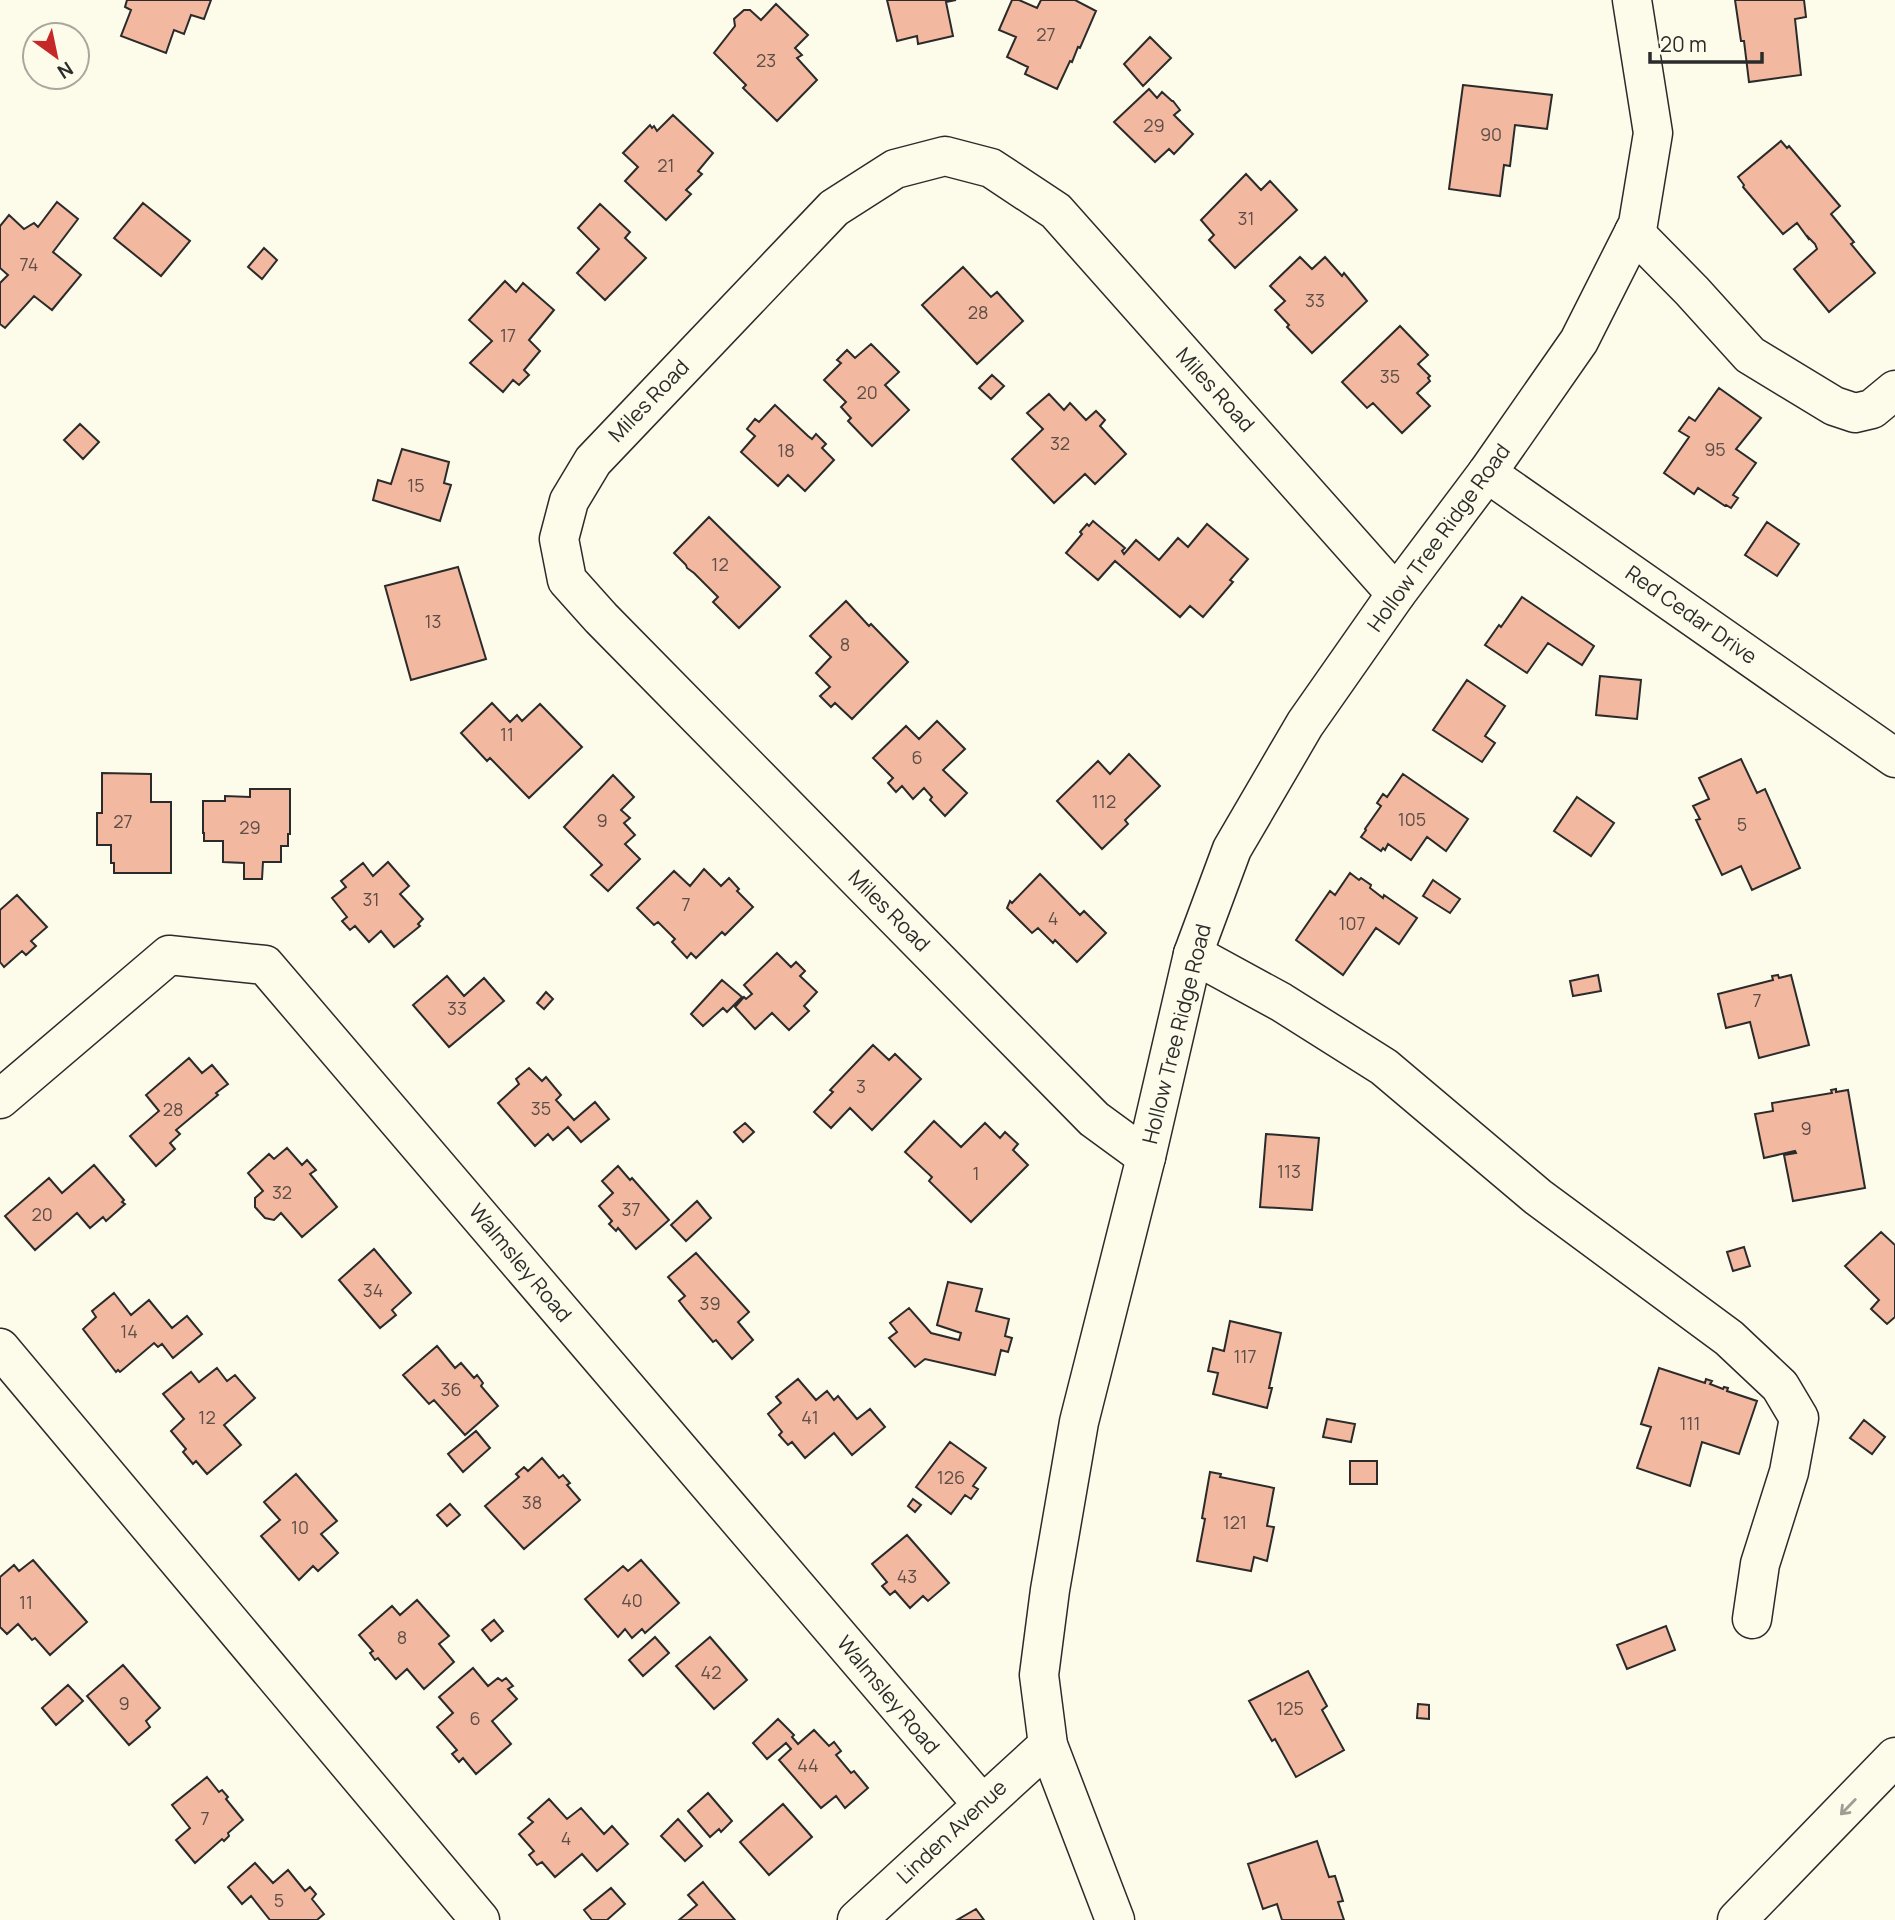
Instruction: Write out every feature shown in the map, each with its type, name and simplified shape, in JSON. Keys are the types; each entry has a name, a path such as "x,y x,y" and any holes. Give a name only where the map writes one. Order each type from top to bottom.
{"main road":[{"name":"Hollow Tree Ridge Road","path":"1115,1920 1048,1745 1039,1675 1050,1590 1079,1422 1146,1157 1193,954 1232,849 1305,724 1579,341 1638,225 1653,133 1632,0"},
{"name":"Miles Road","path":"1146,1157 1094,1119 567,580 559,539 569,501 593,461 834,208 895,169 945,156 991,168 1055,211 1396,594"},
{"path":"1634,232 1692,290 1750,355 1834,406 1855,413 1872,409 1895,390"},
{"name":"Red Cedar Drive","path":"1487,473 1895,758"},
{"path":"1193,954 1282,1003 1384,1067 1538,1197 1729,1338 1780,1386 1799,1418 1789,1472 1760,1564 1752,1619"},
{"name":"Walmsley Road","path":"0,1099 169,956 265,965 982,1804"},
{"path":"0,1348 480,1920"},
{"name":"Linden Avenue","path":"857,1920 1048,1745"},
{"path":"1737,1920 1895,1757"}],"building":[{"path":"127,0 211,0 204,19 191,15 184,34 174,30 166,53 121,36 131,10 125,7"},
{"path":"887,0 956,0 946,2 953,36 918,44 917,36 897,41"},
{"path":"1012,0 1019,0 1037,8 1041,0 1075,0 1096,11 1080,48 1078,47 1072,62 1070,61 1057,89 1025,74 1028,67 1007,57 1016,37 999,30"},
{"path":"1735,0 1804,0 1806,17 1795,19 1801,75 1749,82"},
{"path":"776,4 808,35 795,48 802,55 797,58 817,80 777,121 743,88 746,85 714,53 735,26 734,19 744,10 750,10 761,20"},
{"path":"1150,37 1171,58 1143,86 1124,64"},
{"path":"1463,85 1552,95 1547,129 1515,125 1510,166 1504,165 1500,196 1449,189"},
{"path":"1149,89 1157,98 1162,92 1173,101 1180,110 1174,115 1193,134 1174,154 1169,149 1155,162 1114,122"},
{"path":"673,115 713,153 698,171 702,174 686,190 691,194 666,220 625,181 638,167 623,153 650,125 657,131"},
{"path":"1781,141 1787,148 1789,146 1840,206 1831,214 1875,273 1829,312 1794,269 1817,249 1815,244 1797,223 1783,234 1743,187 1738,177"},
{"path":"1246,174 1261,190 1270,181 1297,210 1235,268 1209,240 1214,235 1201,220"},
{"path":"57,202 78,219 53,252 81,275 52,310 34,296 5,328 0,324 0,283 8,275 0,268 0,226 9,215 24,229 34,223 38,227"},
{"path":"143,203 190,241 161,276 114,238"},
{"path":"600,204 630,232 625,238 646,258 605,300 577,273 599,249 578,228"},
{"path":"264,248 277,260 262,279 248,267"},
{"path":"1300,257 1312,269 1325,257 1342,276 1344,273 1367,301 1312,353 1275,310 1285,301 1270,286"},
{"path":"963,267 991,297 997,292 1023,321 977,364 922,305"},
{"path":"505,281 516,292 523,283 554,310 529,340 540,351 524,370 529,375 519,385 513,380 503,392 470,363 492,341 469,320"},
{"path":"1400,326 1428,355 1418,364 1430,376 1430,381 1417,393 1430,406 1402,433 1373,403 1367,408 1342,382"},
{"path":"871,344 899,372 885,385 909,410 872,446 848,421 851,418 841,407 846,402 824,380 841,363 837,360 847,350 855,358"},
{"path":"992,375 1004,386 991,399 979,388"},
{"path":"1719,388 1761,418 1736,449 1756,463 1733,495 1738,498 1731,508 1698,488 1694,494 1664,473 1689,437 1679,431 1689,417 1695,421"},
{"path":"1049,394 1064,410 1070,403 1086,420 1096,411 1105,420 1100,426 1126,454 1095,484 1085,474 1054,503 1012,459 1043,429 1027,413"},
{"path":"775,405 812,439 816,434 826,444 822,448 834,460 805,491 788,475 778,486 741,452 755,436 747,429 755,419 759,422"},
{"path":"80,424 99,442 83,459 64,440"},
{"path":"402,449 449,462 444,483 451,485 440,521 373,500 378,480 391,484"},
{"path":"709,517 780,587 739,628 713,602 718,597 674,553"},
{"path":"1093,521 1125,548 1122,551 1124,554 1136,540 1159,560 1178,538 1188,547 1207,524 1248,559 1230,580 1233,582 1203,617 1190,606 1180,617 1115,561 1098,580 1066,553 1082,534 1080,532"},
{"path":"1767,522 1799,544 1777,576 1745,555"},
{"path":"458,567 486,659 411,680 385,586"},
{"path":"1522,597 1594,646 1582,665 1548,643 1527,673 1485,645"},
{"path":"846,601 908,662 852,719 835,703 831,707 820,696 830,687 816,673 831,657 810,636"},
{"path":"1600,676 1641,680 1637,719 1596,715"},
{"path":"1467,680 1505,706 1485,736 1495,743 1482,762 1433,730"},
{"path":"492,703 510,722 517,715 522,721 540,704 582,747 529,798 490,758 487,761 461,733"},
{"path":"937,721 965,749 943,770 967,793 945,816 930,800 932,797 924,788 913,799 902,786 896,792 888,783 893,778 873,758 906,726 919,739"},
{"path":"1129,754 1160,786 1125,820 1128,824 1102,849 1057,801 1098,761 1110,774"},
{"path":"1741,759 1757,793 1765,789 1800,868 1752,890 1741,866 1722,875 1696,820 1700,819 1693,806 1709,799 1699,778"},
{"path":"102,773 151,774 151,802 171,802 171,873 114,873 111,845 97,845 97,813 102,813"},
{"path":"1403,774 1468,819 1446,851 1427,837 1411,860 1388,844 1385,850 1383,848 1381,851 1361,837 1381,806 1377,803 1383,794 1387,797"},
{"path":"613,775 634,797 621,810 630,818 624,823 635,835 625,844 640,859 608,891 591,875 602,865 564,827"},
{"path":"250,789 290,789 288,846 281,846 281,862 263,862 262,879 244,879 244,863 223,862 223,841 204,841 203,801 225,801 225,796 250,797"},
{"path":"1577,797 1614,823 1591,856 1554,831"},
{"path":"388,862 409,886 400,894 423,919 418,924 420,926 394,947 381,931 369,942 355,926 350,930 342,921 347,917 332,898 346,887 341,881 363,863 373,876"},
{"path":"704,869 721,886 729,878 739,889 737,891 753,907 725,935 722,932 696,958 691,953 687,958 672,942 675,939 658,922 654,925 637,908 674,871 690,886"},
{"path":"1350,873 1371,885 1370,888 1383,898 1384,895 1417,918 1399,944 1376,928 1343,975 1296,940 1330,891 1335,895"},
{"path":"1040,874 1080,915 1084,911 1106,933 1077,962 1055,940 1053,943 1038,928 1032,933 1007,908 1010,901 1012,903"},
{"path":"1433,880 1460,899 1450,913 1423,896"},
{"path":"17,895 47,927 31,941 36,946 26,955 22,951 4,967 0,962 0,910"},
{"path":"777,953 791,967 796,962 805,971 800,976 817,992 804,1006 809,1011 789,1030 772,1013 755,1029 735,1007 744,997 746,999 752,994 744,985"},
{"path":"1598,975 1601,991 1573,996 1570,981"},
{"path":"1778,975 1779,978 1791,975 1809,1045 1759,1058 1750,1022 1726,1028 1718,994 1773,980 1772,976"},
{"path":"447,976 464,996 484,978 504,1001 449,1047 413,1005"},
{"path":"722,980 742,997 727,1012 723,1008 703,1026 691,1014"},
{"path":"546,992 553,999 544,1009 537,1003"},
{"path":"873,1045 889,1060 895,1054 921,1079 872,1130 850,1108 831,1128 814,1112 833,1092 830,1090"},
{"path":"189,1058 202,1073 212,1065 228,1084 176,1130 180,1134 170,1143 175,1149 156,1166 130,1136 159,1111 146,1095"},
{"path":"529,1068 542,1081 546,1077 561,1095 556,1100 574,1120 595,1102 609,1119 581,1142 568,1127 553,1140 548,1134 535,1146 498,1103 519,1084 516,1079"},
{"path":"1836,1089 1836,1092 1848,1090 1865,1188 1793,1201 1784,1155 1796,1153 1795,1151 1764,1158 1755,1114 1773,1111 1772,1103 1832,1093 1831,1090"},
{"path":"934,1121 961,1147 985,1123 1000,1138 1005,1132 1018,1144 1013,1150 1028,1165 971,1222 929,1181 932,1177 905,1152"},
{"path":"745,1123 754,1132 743,1142 734,1132"},
{"path":"1266,1134 1319,1138 1312,1210 1260,1207"},
{"path":"287,1148 302,1165 307,1160 316,1170 310,1174 337,1207 302,1237 281,1213 274,1220 265,1218 255,1207 255,1198 263,1191 248,1173 269,1154 274,1159"},
{"path":"94,1165 125,1204 106,1221 103,1217 90,1228 77,1213 35,1250 5,1216 49,1178 62,1193"},
{"path":"618,1166 669,1220 636,1249 618,1228 616,1231 609,1224 612,1221 599,1206 613,1193 602,1181"},
{"path":"697,1201 711,1218 686,1241 671,1225"},
{"path":"1881,1232 1895,1245 1895,1317 1887,1324 1871,1309 1879,1300 1845,1266"},
{"path":"1744,1247 1750,1266 1733,1271 1727,1252"},
{"path":"374,1249 411,1293 392,1310 396,1315 380,1328 339,1280"},
{"path":"696,1253 749,1312 738,1322 753,1340 732,1359 716,1340 713,1342 686,1310 679,1301 685,1296 668,1277"},
{"path":"948,1282 982,1289 976,1311 1009,1319 1005,1336 1012,1338 1008,1352 1001,1350 995,1375 925,1359 915,1367 889,1338 897,1332 890,1323 909,1308 931,1333 959,1340 961,1333 937,1325"},
{"path":"114,1293 131,1315 149,1300 172,1328 187,1316 202,1334 173,1358 162,1344 158,1347 154,1343 120,1372 116,1372 83,1329 96,1317 92,1311"},
{"path":"1230,1321 1281,1333 1267,1408 1213,1394 1218,1373 1208,1371 1213,1348 1224,1351"},
{"path":"437,1346 455,1368 461,1363 474,1378 477,1375 483,1383 481,1386 498,1406 465,1435 434,1400 429,1404 403,1375"},
{"path":"217,1368 227,1381 235,1375 255,1398 224,1425 241,1445 207,1474 196,1461 193,1464 183,1452 186,1449 171,1431 184,1419 163,1394 191,1372 199,1382"},
{"path":"1659,1368 1705,1383 1706,1379 1712,1381 1710,1384 1728,1388 1727,1391 1757,1401 1739,1454 1702,1442 1690,1486 1637,1468 1651,1427 1641,1424"},
{"path":"798,1379 816,1400 827,1391 834,1400 838,1396 857,1419 870,1409 885,1427 852,1455 834,1433 805,1458 792,1442 788,1445 779,1435 782,1432 768,1414 781,1403 776,1397"},
{"path":"1327,1419 1355,1424 1351,1442 1323,1437"},
{"path":"1864,1420 1885,1437 1872,1454 1850,1438"},
{"path":"476,1431 490,1448 463,1472 448,1454"},
{"path":"950,1442 986,1468 973,1486 978,1489 971,1499 965,1495 951,1514 916,1487"},
{"path":"542,1458 559,1478 563,1475 570,1483 567,1485 580,1500 524,1549 485,1506 519,1477 516,1474 524,1467 528,1471"},
{"path":"1350,1461 1377,1461 1377,1484 1350,1484"},
{"path":"1210,1472 1221,1474 1220,1477 1274,1488 1267,1526 1274,1527 1267,1561 1254,1557 1251,1571 1197,1561"},
{"path":"296,1474 337,1521 321,1534 338,1553 318,1571 313,1566 299,1580 261,1536 280,1520 264,1502"},
{"path":"913,1499 921,1505 915,1512 908,1506"},
{"path":"450,1504 460,1515 447,1526 437,1515"},
{"path":"907,1535 949,1583 928,1601 923,1596 910,1608 895,1591 890,1595 882,1586 887,1582 872,1564"},
{"path":"33,1560 87,1622 50,1655 18,1624 7,1634 0,1627 0,1577 14,1565 19,1571"},
{"path":"641,1560 679,1603 645,1633 642,1629 632,1638 625,1629 618,1637 585,1599 623,1566 628,1571"},
{"path":"417,1600 449,1636 439,1644 454,1662 424,1689 407,1669 396,1679 378,1658 375,1660 370,1653 373,1651 359,1635 392,1606 400,1615"},
{"path":"494,1620 503,1631 491,1641 482,1630"},
{"path":"1666,1626 1675,1650 1627,1669 1617,1645"},
{"path":"655,1637 669,1653 643,1676 629,1660"},
{"path":"710,1637 747,1680 714,1709 676,1666"},
{"path":"123,1665 160,1708 146,1721 150,1727 129,1745 87,1696"},
{"path":"473,1668 488,1686 498,1678 502,1681 506,1678 513,1686 508,1689 517,1699 492,1721 511,1744 476,1774 463,1758 459,1762 452,1754 457,1750 437,1727 453,1713 439,1697"},
{"path":"1308,1671 1327,1706 1322,1710 1344,1750 1296,1777 1275,1739 1272,1741 1249,1701"},
{"path":"68,1685 83,1701 56,1725 42,1708"},
{"path":"1418,1704 1429,1705 1429,1719 1417,1718"},
{"path":"778,1719 794,1735 792,1737 798,1744 814,1730 829,1746 834,1742 841,1751 836,1755 868,1788 845,1808 836,1796 821,1808 779,1760 791,1749 786,1743 767,1759 753,1743"},
{"path":"207,1777 219,1792 222,1790 228,1797 226,1799 243,1820 228,1833 229,1836 224,1841 222,1839 195,1863 176,1840 190,1828 172,1805"},
{"path":"708,1793 732,1821 721,1832 719,1829 710,1837 688,1811"},
{"path":"549,1799 567,1819 581,1808 604,1834 612,1826 628,1844 597,1871 582,1854 555,1877 542,1862 537,1865 529,1855 534,1851 519,1834 533,1822 528,1818"},
{"path":"783,1804 812,1837 769,1875 740,1842"},
{"path":"678,1819 702,1846 685,1861 661,1836"},
{"path":"1317,1841 1329,1877 1335,1876 1343,1901 1338,1902 1344,1920 1282,1920 1277,1904 1263,1909 1248,1864"},
{"path":"255,1863 273,1883 288,1870 305,1891 310,1887 316,1894 312,1899 324,1914 317,1920 270,1920 251,1896 242,1904 228,1887"},
{"path":"703,1882 735,1920 679,1920 697,1905 688,1895"},
{"path":"611,1888 625,1904 607,1920 592,1920 584,1910"},
{"path":"976,1909 984,1920 957,1920"}]}
